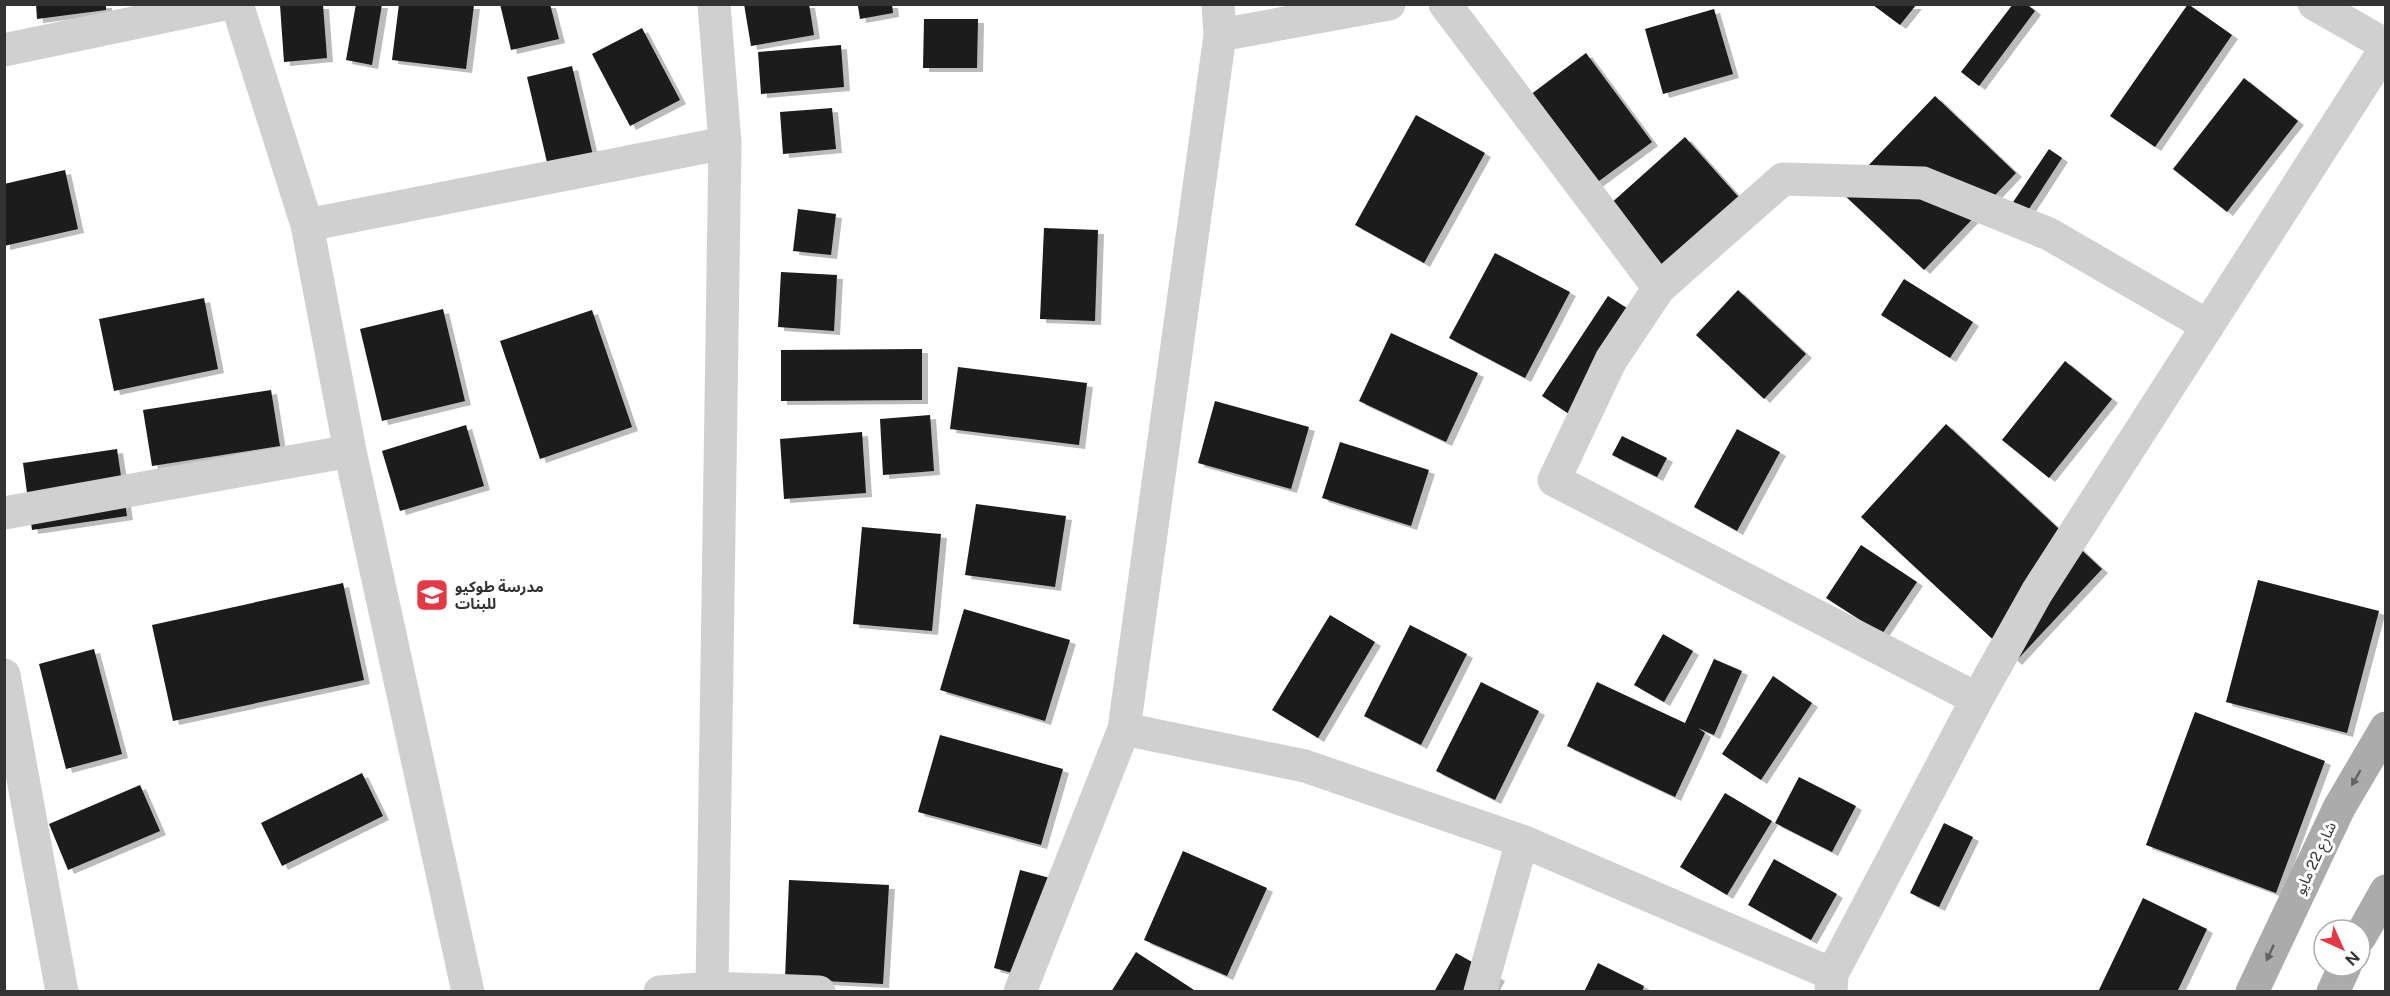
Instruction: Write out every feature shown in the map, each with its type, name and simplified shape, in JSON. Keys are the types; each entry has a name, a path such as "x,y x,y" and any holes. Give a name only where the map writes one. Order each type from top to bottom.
{"main road":[{"name":"شارع 22 مايو","path":"2252,992 2339,808 2385,728"},
{"path":"2371,918 2385,891"},
{"path":"2333,992 2339,978"}],"street":[{"path":"4,50 224,4"},
{"path":"237,4 307,225 350,451 468,992"},
{"path":"712,988 725,143 714,4"},
{"path":"1020,992 1124,729 1219,20 1389,4"},
{"path":"1445,4 1659,288"},
{"path":"1124,729 1305,766 1522,841 1831,983 1977,699 2037,592 2385,47 2314,4"},
{"path":"307,225 725,143"},
{"path":"1977,699 1554,480 1611,360 1659,288 1783,179 1923,183 2049,234 2208,326"},
{"path":"4,513 350,451"},
{"path":"4,675 62,992"},
{"path":"1480,992 1522,841"},
{"path":"660,992 712,988 819,992"}],"building":[{"path":"36,4 106,4 106,10 37,19"},
{"path":"356,4 382,4 372,65 346,60"},
{"path":"399,4 474,5 466,69 392,60"},
{"path":"500,4 550,4 559,39 511,50"},
{"path":"744,4 809,4 814,35 751,46"},
{"path":"892,4 893,13 860,19 858,6"},
{"path":"2013,4 2027,4 2035,11 1979,86 1961,72"},
{"path":"2188,4 2232,35 2155,147 2110,116"},
{"path":"280,5 323,5 327,58 284,62"},
{"path":"1873,5 1916,5 1900,25"},
{"path":"1714,9 1733,74 1663,94 1645,29"},
{"path":"924,19 978,19 977,68 923,68"},
{"path":"642,28 680,100 630,126 592,54"},
{"path":"841,45 844,87 761,94 758,52"},
{"path":"1586,53 1652,142 1580,195 1514,107"},
{"path":"572,66 595,164 550,175 527,77"},
{"path":"2244,78 2298,121 2227,212 2173,169"},
{"path":"1935,96 2016,173 1924,270 1842,193"},
{"path":"832,108 836,149 783,154 780,112"},
{"path":"1416,115 1485,153 1424,263 1355,225"},
{"path":"1685,137 1743,202 1665,270 1608,206"},
{"path":"2049,149 2062,158 2020,223 2005,214"},
{"path":"65,170 78,229 4,246 4,184"},
{"path":"798,209 836,214 831,255 793,251"},
{"path":"1044,228 1098,230 1095,321 1040,319"},
{"path":"1495,253 1570,292 1525,378 1449,338"},
{"path":"781,272 837,275 834,331 778,327"},
{"path":"1904,279 1973,322 1950,358 1881,315"},
{"path":"1738,290 1806,354 1764,399 1696,335"},
{"path":"1608,296 1641,317 1575,418 1542,396"},
{"path":"204,298 218,369 114,391 99,319"},
{"path":"443,309 465,401 382,421 360,329"},
{"path":"592,310 632,427 540,459 500,341"},
{"path":"1391,333 1478,373 1446,442 1359,401"},
{"path":"922,349 922,400 781,401 781,350"},
{"path":"2065,361 2112,399 2049,478 2002,440"},
{"path":"958,367 1087,383 1079,445 950,429"},
{"path":"271,390 280,446 152,466 143,410"},
{"path":"1215,401 1309,427 1291,489 1198,463"},
{"path":"930,415 934,471 883,475 880,419"},
{"path":"1946,424 2102,569 2016,661 1861,517"},
{"path":"466,425 484,486 400,511 382,451"},
{"path":"1737,429 1780,452 1737,531 1694,507"},
{"path":"862,432 866,493 784,499 780,439"},
{"path":"1622,436 1667,458 1657,477 1612,455"},
{"path":"1340,442 1429,470 1411,526 1322,498"},
{"path":"117,449 127,516 32,530 23,463"},
{"path":"976,504 1066,516 1055,587 965,575"},
{"path":"862,527 941,534 932,631 853,624"},
{"path":"1861,545 1917,582 1882,634 1826,598"},
{"path":"2258,580 2379,611 2347,733 2226,702"},
{"path":"343,583 364,680 173,721 152,625"},
{"path":"964,609 1070,640 1045,721 940,690"},
{"path":"1330,615 1375,642 1318,738 1272,710"},
{"path":"1410,625 1467,654 1421,745 1364,716"},
{"path":"1663,634 1693,651 1664,702 1634,685"},
{"path":"94,649 122,754 66,769 39,664"},
{"path":"1714,659 1742,671 1714,735 1698,728 1705,733 1675,797 1567,746 1597,682 1685,723"},
{"path":"1773,676 1812,703 1761,780 1722,754"},
{"path":"1481,682 1539,711 1495,800 1436,771"},
{"path":"2195,712 2325,761 2276,893 2146,845"},
{"path":"940,735 1063,769 1041,845 918,812"},
{"path":"362,773 383,816 282,866 261,823"},
{"path":"1799,777 1856,806 1832,852 1775,823"},
{"path":"140,785 160,831 68,870 49,824"},
{"path":"1725,793 1772,821 1727,895 1680,867"},
{"path":"1944,823 1973,837 1939,907 1910,893"},
{"path":"1183,851 1267,888 1227,976 1144,940"},
{"path":"1774,859 1837,894 1811,940 1748,905"},
{"path":"1020,870 1050,878 1024,976 994,968"},
{"path":"789,880 889,885 883,984 785,979"},
{"path":"2143,898 2207,929 2177,992 2098,992"},
{"path":"1136,952 1197,992 1111,992"},
{"path":"1456,953 1499,977 1491,992 1434,992"},
{"path":"1598,963 1644,986 1642,992 1584,992"}],"place":[{"name":"مدرسة طوكيو للبنات","path":"432,595"}]}
